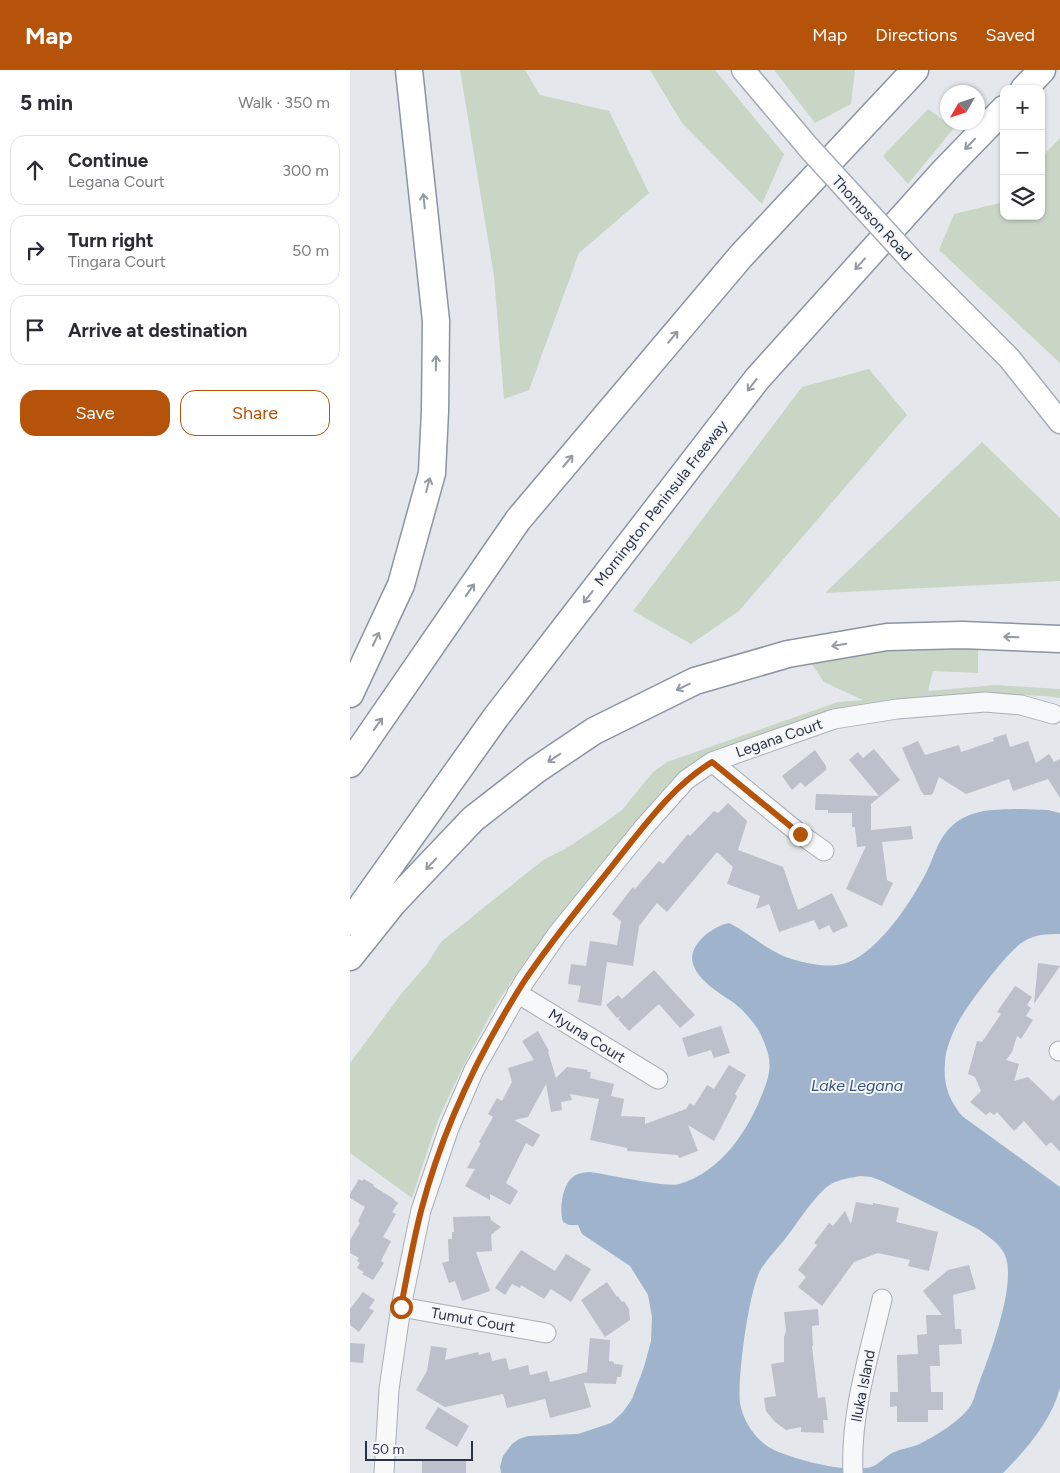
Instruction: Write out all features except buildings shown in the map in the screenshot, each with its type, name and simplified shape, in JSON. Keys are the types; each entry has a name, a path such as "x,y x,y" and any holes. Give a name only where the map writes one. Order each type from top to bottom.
{"highway":[{"path":"350,694 401,586 432,473 436,321 410,70"},
{"path":"350,764 518,520 741,256 915,70"},
{"path":"1028,85 1042,70"},
{"name":"Mornington Peninsula Freeway","path":"350,922 496,717 757,378 945,170 1000,113"},
{"path":"350,957 394,902 473,819 536,770 594,730 695,681 788,654 887,637 962,635 1060,639"}],"main road":[{"name":"Thompson Road","path":"743,70 809,148 914,263 1009,358 1060,399"},
{"name":"Thompson Road","path":"1009,358 1060,422"}],"street":[{"name":"Legana Court","path":"384,1473 390,1382 401,1307 422,1210 440,1153 474,1070 517,993 558,933 644,827 686,780 712,762 834,719 896,709 986,702 1021,705 1053,714"},
{"path":"712,762 800,834 824,851"},
{"name":"Myuna Court","path":"517,993 658,1079"},
{"name":"Iluka Island","path":"853,1471 854,1429 859,1397 882,1299"},
{"name":"Tumut Court","path":"401,1307 546,1332"}],"green space":[{"path":"460,70 525,70 540,95 609,111 649,193 579,253 529,390 504,399 494,276"},
{"path":"650,70 715,70 784,154 762,204 682,123"},
{"path":"774,70 855,70 851,104 815,123"},
{"path":"928,109 940,118 940,130 952,130 908,184 883,156"},
{"path":"1060,138 1060,363 939,250 954,214 1000,203 1000,220 1045,220 1045,154"},
{"path":"869,369 907,415 739,611 691,644 633,611 802,387"},
{"path":"982,442 1060,518 1060,581 825,593"},
{"path":"978,646 978,673 933,671 928,691 996,685 1060,689 1060,698 989,694 945,696 846,709 720,748 692,763 679,773 657,797 582,886 540,940 499,1000 467,1058 439,1118 412,1198 350,1153 350,1063 402,993 427,964 441,942 543,860 565,849 622,810 653,772 667,762 838,702 863,700 824,682 809,660 878,649"}],"water":[{"name":"Lake Legana","path":"1048,810 1060,813 1060,934 1041,935 1027,939 1016,947 989,978 965,1011 952,1035 945,1058 945,1078 948,1091 962,1116 1060,1187 1060,1388 1051,1412 1037,1434 1003,1473 501,1473 500,1467 503,1456 512,1444 519,1439 528,1436 578,1434 611,1423 623,1412 632,1399 651,1341 652,1317 648,1295 630,1266 582,1234 578,1225 569,1225 563,1222 561,1210 562,1197 570,1180 578,1174 590,1172 650,1182 679,1184 708,1170 720,1160 741,1135 757,1107 768,1076 768,1052 757,1027 744,1012 705,982 696,970 692,957 698,943 709,932 729,923 775,952 792,959 826,965 837,965 851,961 877,942 890,928 912,898 927,871 940,841 953,825 969,815 985,811","holes":["860,1176 871,1177 978,1229 990,1237 1005,1255 1008,1268 1008,1283 1001,1319 974,1400 967,1411 954,1423 931,1438 917,1445 898,1450 873,1466 856,1469 832,1467 795,1458 774,1450 762,1442 752,1431 744,1417 740,1403 740,1374 745,1334 752,1295 761,1269 813,1201 825,1188 834,1182"]}],"route":[{"path":"401,1307 413,1245 427,1191 449,1128 474,1070 504,1014 544,953 644,827 686,780 712,762 800,834"}]}
